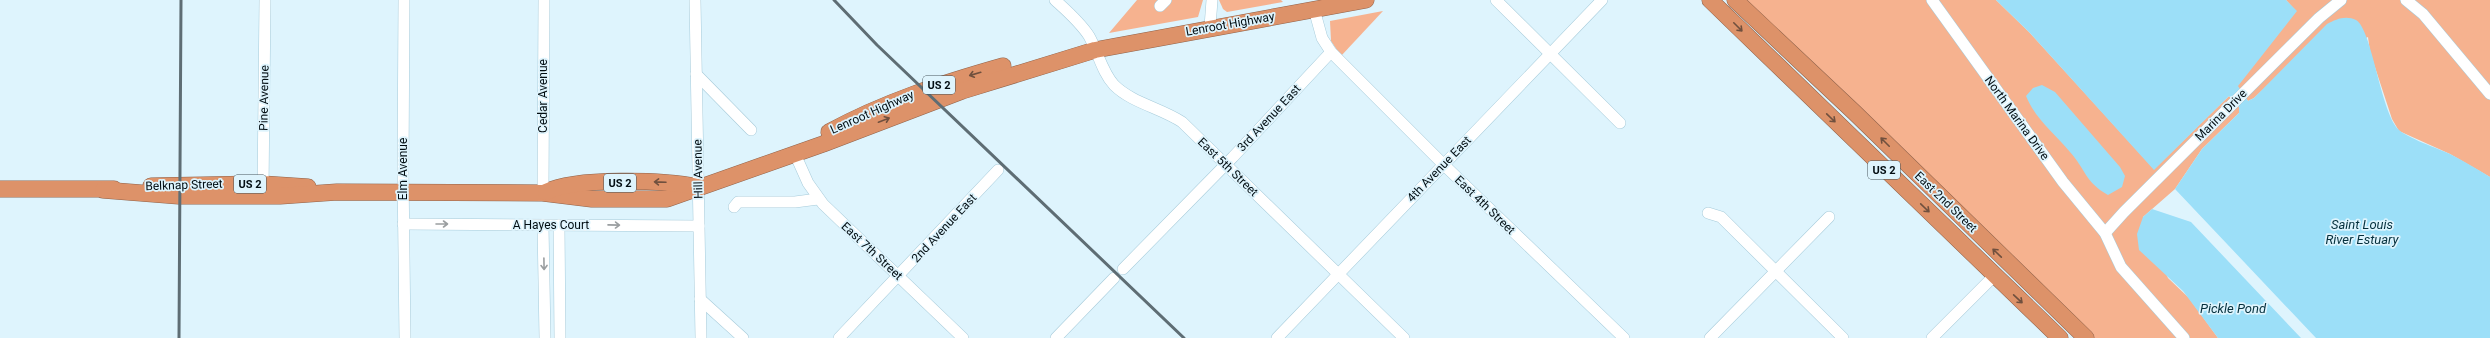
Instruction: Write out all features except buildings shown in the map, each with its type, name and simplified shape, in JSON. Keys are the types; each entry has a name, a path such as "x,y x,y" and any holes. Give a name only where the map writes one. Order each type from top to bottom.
{"highway":[{"name":"Lenroot Highway","path":"698,187 795,154 811,142 859,116 924,89 1040,56 1095,50 1210,27 1366,0"},
{"name":"East 2nd Street","path":"1710,0 1994,276 2060,338"},
{"name":"East 2nd Street","path":"1735,0 2086,338"},
{"name":"Belknap Street","path":"0,189 103,190 158,195 263,190 337,192 543,193 567,185 600,183 666,183 698,187"}],"street":[{"name":"Pine Avenue","path":"263,190 265,0"},
{"name":"Elm Avenue","path":"404,0 403,224 405,338"},
{"name":"Cedar Avenue","path":"543,193 544,0"},
{"name":"Hill Avenue","path":"695,0 701,338"},
{"name":"East 5th Street","path":"1055,0 1080,24 1107,75 1116,87 1130,96 1162,110 1182,122 1404,338"},
{"path":"1210,27 1212,0"},
{"path":"1496,0 1620,123"},
{"name":"4th Avenue East","path":"1277,338 1602,0"},
{"name":"North Marina Drive","path":"1932,0 2059,176 2105,233 2121,267 2184,338"},
{"name":"Marina Drive","path":"2105,233 2124,212 2242,94 2319,18 2341,0"},
{"path":"2406,0 2423,14 2490,94"},
{"name":"East 4th Street","path":"1314,9 1322,38 1331,52 1443,164 1624,338"},
{"name":"3rd Avenue East","path":"1123,269 1331,52"},
{"path":"696,74 751,130"},
{"name":"East 7th Street","path":"795,154 818,199 963,338"},
{"name":"2nd Avenue East","path":"839,338 998,170"},
{"path":"734,207 735,203 739,201 795,202 818,199"},
{"path":"1708,213 1721,217 1842,338"},
{"path":"1710,338 1829,217"},
{"name":"A Hayes Court","path":"403,224 698,226"},
{"path":"543,225 545,338"},
{"path":"558,225 560,338"},
{"path":"1932,338 1994,276"},
{"path":"1056,338 1114,278"},
{"path":"700,299 742,338"}],"shaded area":[{"path":"1137,0 1158,0 1155,4 1161,10 1170,0 1203,0 1198,17 1109,33"},
{"path":"1219,0 1281,0 1283,2 1227,12 1223,9"},
{"path":"1744,0 1996,0 2030,33 2154,169 2229,96 2239,107 2239,113 2202,149 2175,189 2143,217 2168,278 2189,298 2218,338 2092,338"},
{"path":"2286,0 2490,0 2490,177 2450,154 2399,131 2392,119 2370,52 2368,37 2271,82 2254,98 2248,101 2237,86 2296,11"},
{"path":"1383,11 1341,56 1331,41 1330,21"}],"water":[{"name":"Saint Louis River Estuary","path":"1996,0 2286,0 2297,11 2238,86 2248,101 2254,98 2327,24 2341,18 2356,20 2362,26 2367,38 2386,105 2398,129 2415,139 2450,154 2490,177 2490,338 2316,338 2175,189 2202,149 2239,113 2239,107 2229,96 2154,170 2030,33"},
{"path":"2042,85 2055,92 2120,167 2125,176 2122,187 2108,195 2100,190 2090,180 2070,152 2040,119 2030,105 2026,96 2033,88"},
{"name":"Pickle Pond","path":"2152,209 2191,222 2301,338 2218,338 2183,291 2139,250 2137,234 2143,217"}],"railway":[{"path":"179,338 181,0"},
{"path":"834,0 877,45 1184,338"}]}
